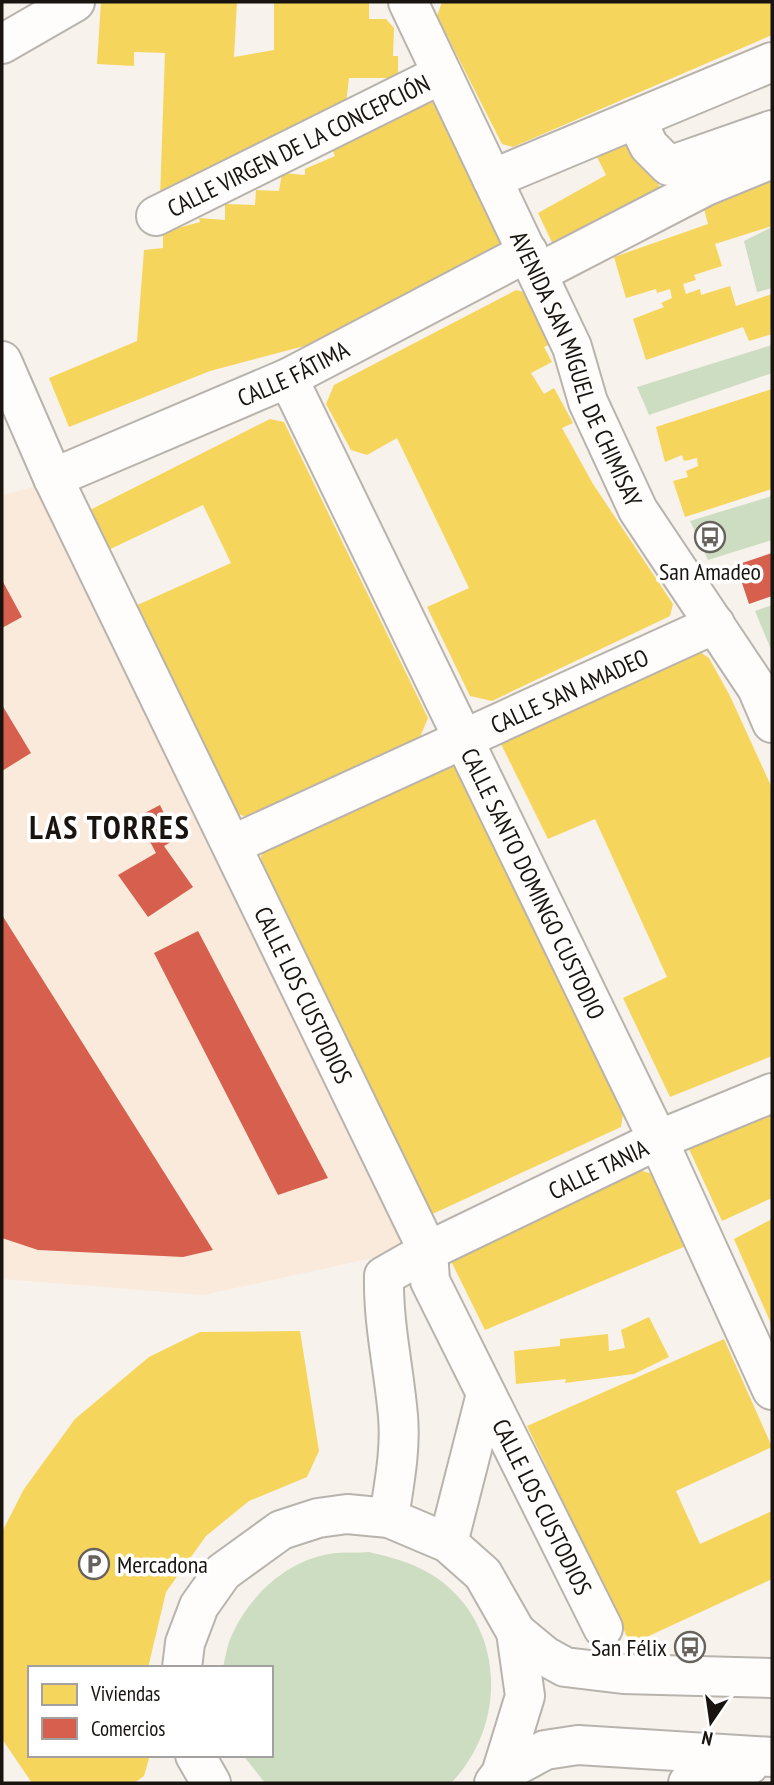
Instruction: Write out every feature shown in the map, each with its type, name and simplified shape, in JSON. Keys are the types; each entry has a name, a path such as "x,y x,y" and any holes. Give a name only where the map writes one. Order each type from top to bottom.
{"street":[{"path":"2,44 75,2"},
{"name":"AVENIDA SAN MIGUEL DE CHIMISAY","path":"408,2 572,346 588,402 638,510 757,688 772,723"},
{"path":"492,179 772,62"},
{"name":"CALLE VIRGEN DE LA CONCEPCIÓN","path":"156,216 442,74"},
{"path":"636,120 649,146 669,166 772,130"},
{"name":"CALLE FÁTIMA","path":"53,478 288,379 533,263 772,159"},
{"name":"CALLE LOS CUSTODIOS","path":"2,361 53,478 428,1251 430,1281 603,1629"},
{"name":"CALLE SANTO DOMINGO CUSTODIO","path":"288,379 658,1140 772,1390"},
{"name":"CALLE SAN AMADEO","path":"232,845 715,624"},
{"name":"CALLE TANIA","path":"389,1518 399,1443 383,1303 384,1276 428,1251 658,1140 772,1093"},
{"path":"448,1543 486,1394"},
{"path":"182,1666 185,1643 199,1606 223,1572 281,1530 317,1518 347,1514 389,1518 448,1543 483,1574 516,1632 545,1656 565,1667 623,1674 772,1678"},
{"path":"497,1779 525,1696 516,1632"},
{"path":"497,1779 545,1750 578,1745 772,1758"},
{"path":"176,1783 184,1768 184,1757"},
{"path":"196,1757 211,1783"},
{"path":"688,1783 772,1758"}],"shaded area":[{"path":"45,484 418,1248 204,1295 2,1279 2,495"}],"green space":[{"path":"772,227 772,288 757,292 744,241"},
{"path":"772,345 772,373 649,415 637,387"},
{"path":"772,496 772,540 708,560 690,521"},
{"path":"772,605 772,652 755,611"},
{"path":"369,1552 407,1563 429,1573 454,1592 473,1616 485,1643 491,1672 490,1702 483,1731 470,1759 451,1783 265,1783 245,1757 273,1757 273,1666 223,1666 231,1637 248,1607 273,1581 302,1562 336,1553"}],"building: Viviendas":[{"path":"101,2 237,2 234,57 274,50 274,2 369,2 369,19 386,19 394,28 393,56 398,56 398,78 349,78 346,104 160,198 165,53 134,52 134,66 97,64"},
{"path":"442,2 772,2 772,35 513,147 502,144 437,16"},
{"path":"431,99 503,241 497,257 331,339 210,371 69,427 49,378 137,341 144,250 163,248 163,232 200,222 199,218 225,220 225,204 255,205 256,190 279,191 282,173 305,175 305,169 335,156 331,146"},
{"path":"634,130 661,190 613,211 616,225 557,253 538,213 606,175 592,147"},
{"path":"772,178 772,226 715,244 722,266 694,275 696,280 683,284 686,294 700,289 701,295 730,286 736,306 772,294 772,334 749,341 743,327 646,360 633,319 664,307 661,303 672,298 670,289 657,293 656,289 626,298 614,257 708,224 703,205"},
{"path":"516,290 531,294 555,342 544,347 552,362 531,373 544,394 554,388 573,423 562,428 593,484 673,604 670,616 492,701 470,696 427,607 469,588 397,438 367,455 351,450 326,404 334,385"},
{"path":"772,389 772,489 685,517 673,481 688,477 686,471 698,466 697,458 684,461 682,455 665,462 656,427"},
{"path":"270,419 284,422 428,718 420,737 249,818 231,811 133,607 231,563 203,505 102,553 86,512"},
{"path":"697,650 709,658 730,696 772,788 772,1056 670,1097 623,998 667,977 595,819 548,839 500,742"},
{"path":"441,763 462,767 624,1107 621,1127 428,1216 259,863 263,851"},
{"path":"772,1111 772,1198 722,1221 689,1149"},
{"path":"631,1168 657,1175 686,1246 485,1330 452,1263 457,1255"},
{"path":"772,1219 772,1326 734,1239"},
{"path":"649,1317 669,1357 634,1374 565,1383 566,1379 516,1384 514,1351 560,1346 560,1339 608,1334 609,1351 625,1348 621,1330"},
{"name":"Mercadona","path":"300,1331 319,1451 307,1477 249,1501 206,1536 166,1592 148,1666 28,1666 28,1757 149,1757 144,1776 134,1783 32,1783 2,1739 2,1532 24,1489 75,1419 149,1357 200,1332"},
{"path":"724,1339 772,1447 676,1491 700,1544 772,1511 772,1579 638,1641 628,1639 527,1426"}],"building: Comercios":[{"path":"772,553 772,596 749,604 736,565"},
{"path":"2,580 22,617 2,628"},
{"path":"2,705 31,753 2,771"},
{"path":"160,805 176,839 164,846 193,887 148,917 118,875 156,853 137,817"},
{"path":"2,915 213,1250 183,1257 38,1250 2,1238"},
{"path":"198,931 328,1178 278,1195 154,953"}],"place":[{"name":"San Amadeo","path":"710,537"},
{"name":"Mercadona","path":"94,1564"},
{"name":"San Félix","path":"690,1647"}],"district":[{"name":"LAS TORRES","path":"110,827"}]}
